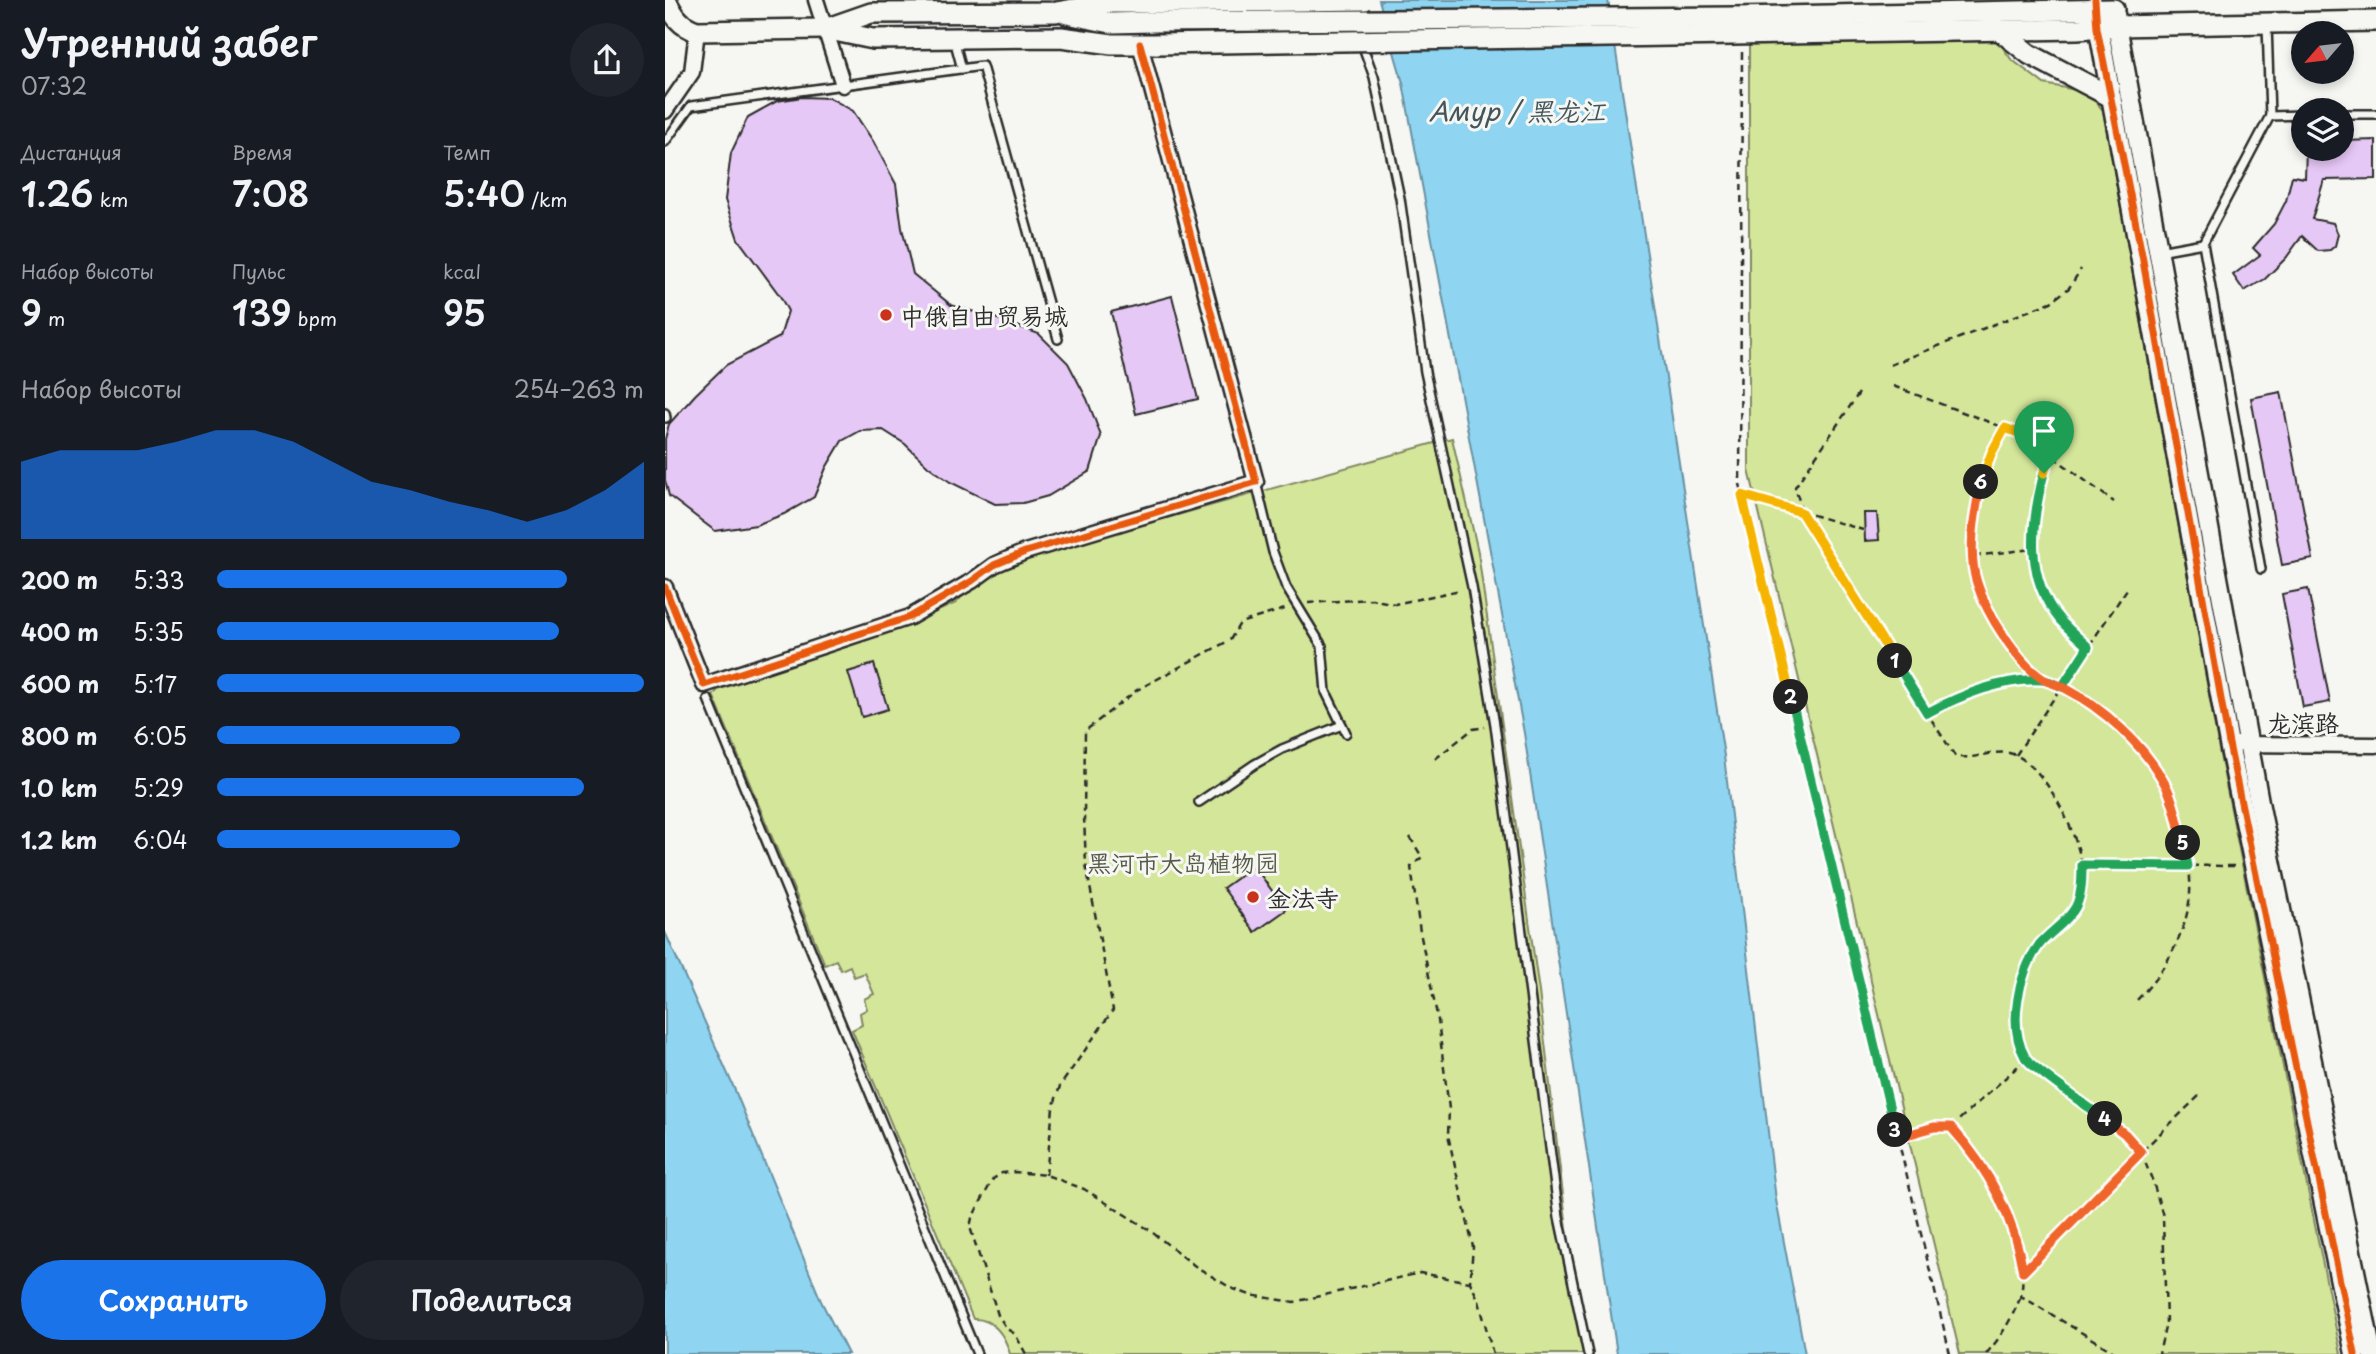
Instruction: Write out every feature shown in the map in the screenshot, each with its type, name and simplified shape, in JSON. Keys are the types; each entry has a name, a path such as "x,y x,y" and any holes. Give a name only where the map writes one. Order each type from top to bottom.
{"main road":[{"path":"666,0 676,18 686,27 697,31 825,29 873,39 1061,37 1112,44 1737,33 2105,12 2267,23 2376,21"},
{"path":"1061,37 1151,13 1365,0"},
{"path":"1056,12 1108,3 1151,13 1737,33 1849,34 1998,30 2105,12"},
{"path":"825,29 871,13 1034,6 1111,23"},
{"path":"1998,30 2029,54 2111,97"}],"street":[{"path":"816,0 843,85"},
{"path":"2105,12 2111,97 2150,253 2229,744 2355,1354"},
{"path":"2105,12 2150,253 2372,1354"},
{"path":"665,111 692,72 697,31"},
{"path":"665,587 703,685 910,617 994,565 1025,552 1256,482 1149,44"},
{"name":"龙滨路","path":"2229,744 2376,744"}],"lane":[{"path":"1347,0 1374,77 1400,198 1425,372 1472,587 1495,726 1559,1217 1588,1354"},
{"path":"2261,569 2203,243 2270,116 2267,23"},
{"path":"954,38 962,69"},
{"path":"665,142 691,106 982,66 1058,338"},
{"path":"2354,114 2376,114"},
{"path":"2270,116 2291,115"},
{"path":"2150,253 2203,243"},
{"path":"1256,482 1273,552 1286,587 1322,646 1326,692 1346,733"},
{"path":"708,699 977,1354"},
{"path":"1199,802 1282,749 1342,725"}],"path":[{"path":"1737,33 1740,484 1949,1354"},
{"path":"1890,365 2051,302 2069,288 2081,269"},
{"path":"1893,386 2024,435 2115,502"},
{"path":"1859,393 1795,486 1801,512 1955,756 1964,759 2008,753 2029,765 2054,792 2082,865 2081,886 2075,910 2040,944 2026,966 2017,996 2017,1026 2026,1059 2125,1134 2141,1152 2154,1182 2163,1216 2167,1323 2159,1354"},
{"path":"2005,428 1992,452 1981,482 1976,507 1974,556 1977,582 2005,639 2024,663 2043,680 2062,687 2094,707 2124,732 2152,764 2167,788 2188,866 2190,882 2187,905 2178,941 2154,983 2135,1002"},
{"path":"2050,454 2040,487 2032,549 2041,591 2060,620 2088,647"},
{"path":"1742,495 1863,530"},
{"path":"1974,556 2032,549"},
{"path":"2016,756 2129,586"},
{"path":"1046,1175 1053,1108 1060,1086 1113,1010 1086,865 1085,731 1136,690 1230,640 1240,623 1298,606 1371,599 1395,604 1472,587"},
{"path":"1927,713 1945,703 1986,688 2043,680"},
{"path":"1435,759 1473,729 1495,726"},
{"path":"1410,837 1422,857 1411,867 1420,932 1439,1020 1449,1109 1448,1135 1471,1230 1473,1247 1470,1282 1479,1301 1493,1354"},
{"path":"2082,865 2240,866"},
{"path":"1897,1138 1934,1127 1951,1127 2026,1059"},
{"path":"2023,1272 2202,1093"},
{"path":"1951,1127 1999,1194 2012,1225 2023,1272 2021,1296 2013,1317 1986,1354"},
{"path":"1026,1354 1015,1334 1007,1329 998,1315 970,1223 993,1179 1002,1173 1046,1175 1084,1189 1148,1229 1195,1266 1231,1288 1250,1295 1294,1303 1420,1273 1470,1282"},
{"path":"2021,1296 2117,1354"}],"green space":[{"path":"1996,38 2011,59 2044,84 2087,92 2103,110 2220,755 2341,1354 1960,1354 1749,470 1749,41"},
{"name":"黑河市大岛植物园","path":"1452,438 1478,552 1539,992 1568,1237 1591,1354 1010,1354 997,1329 987,1321 973,1319 852,1030 862,1025 860,1013 867,1009 864,999 874,994 865,973 854,977 850,966 841,970 836,960 825,965 713,695 718,690 938,611 956,603 970,587 1000,567 1024,558"}],"water":[{"name":"Амур / 黑龙江","path":"1379,0 1608,0 1724,756 1776,1200 1805,1354 1617,1354 1524,733 1403,83"},
{"path":"665,932 734,1088 821,1301 848,1354 665,1354"}],"building":[{"name":"中俄自由贸易城","path":"802,97 830,98 853,111 873,141 896,184 902,228 913,274 951,305 1039,334 1068,363 1087,399 1101,436 1090,471 1048,496 1023,503 995,504 950,482 905,444 883,430 860,431 842,441 826,468 814,497 784,514 756,525 715,531 669,496 665,480 665,439 669,424 726,365 780,337 788,311 738,239 725,200 731,153 748,117 777,101"},
{"path":"2376,140 2376,179 2324,180 2312,219 2333,223 2338,234 2335,246 2330,250 2318,251 2302,236 2286,258 2265,279 2244,291 2233,275 2260,255 2253,248 2274,224 2286,201 2292,176 2305,178 2306,161 2354,161 2354,141"},
{"path":"1172,296 1198,399 1136,414 1111,312"},
{"path":"2281,392 2313,559 2282,565 2251,398"},
{"path":"1864,513 1877,513 1879,540 1865,541"},
{"path":"2308,589 2330,702 2303,707 2282,594"},
{"path":"874,664 888,709 862,717 848,672"},
{"path":"1254,866 1286,910 1255,932 1223,888"}],"cycle path":[{"path":"2095,0 2097,28 2142,255 2229,744 2355,1354"},
{"path":"665,587 704,685 910,617 994,565 1025,552 1256,482 1140,44"}],"place":[{"name":"中俄自由贸易城","path":"886,315"},
{"name":"金法寺","path":"1253,897"}],"route":[{"path":"2044,473 2033,529 2032,549 2041,591 2060,620 2088,647 2062,687 2043,680 1986,688 1945,703 1927,713 1801,512 1742,495 1897,1138 1934,1127 1951,1127 1999,1194 2012,1225 2023,1272 2141,1152 2125,1134 2026,1059 2017,1026 2017,996 2026,966 2040,944 2075,910 2081,886 2082,865 2188,866 2167,788 2152,764 2124,732 2094,707 2062,687 2043,680 2024,663 2005,639 1977,582 1974,556 1976,507 1981,482 1992,452 2005,428 2024,435 2050,454 2044,473"}]}
